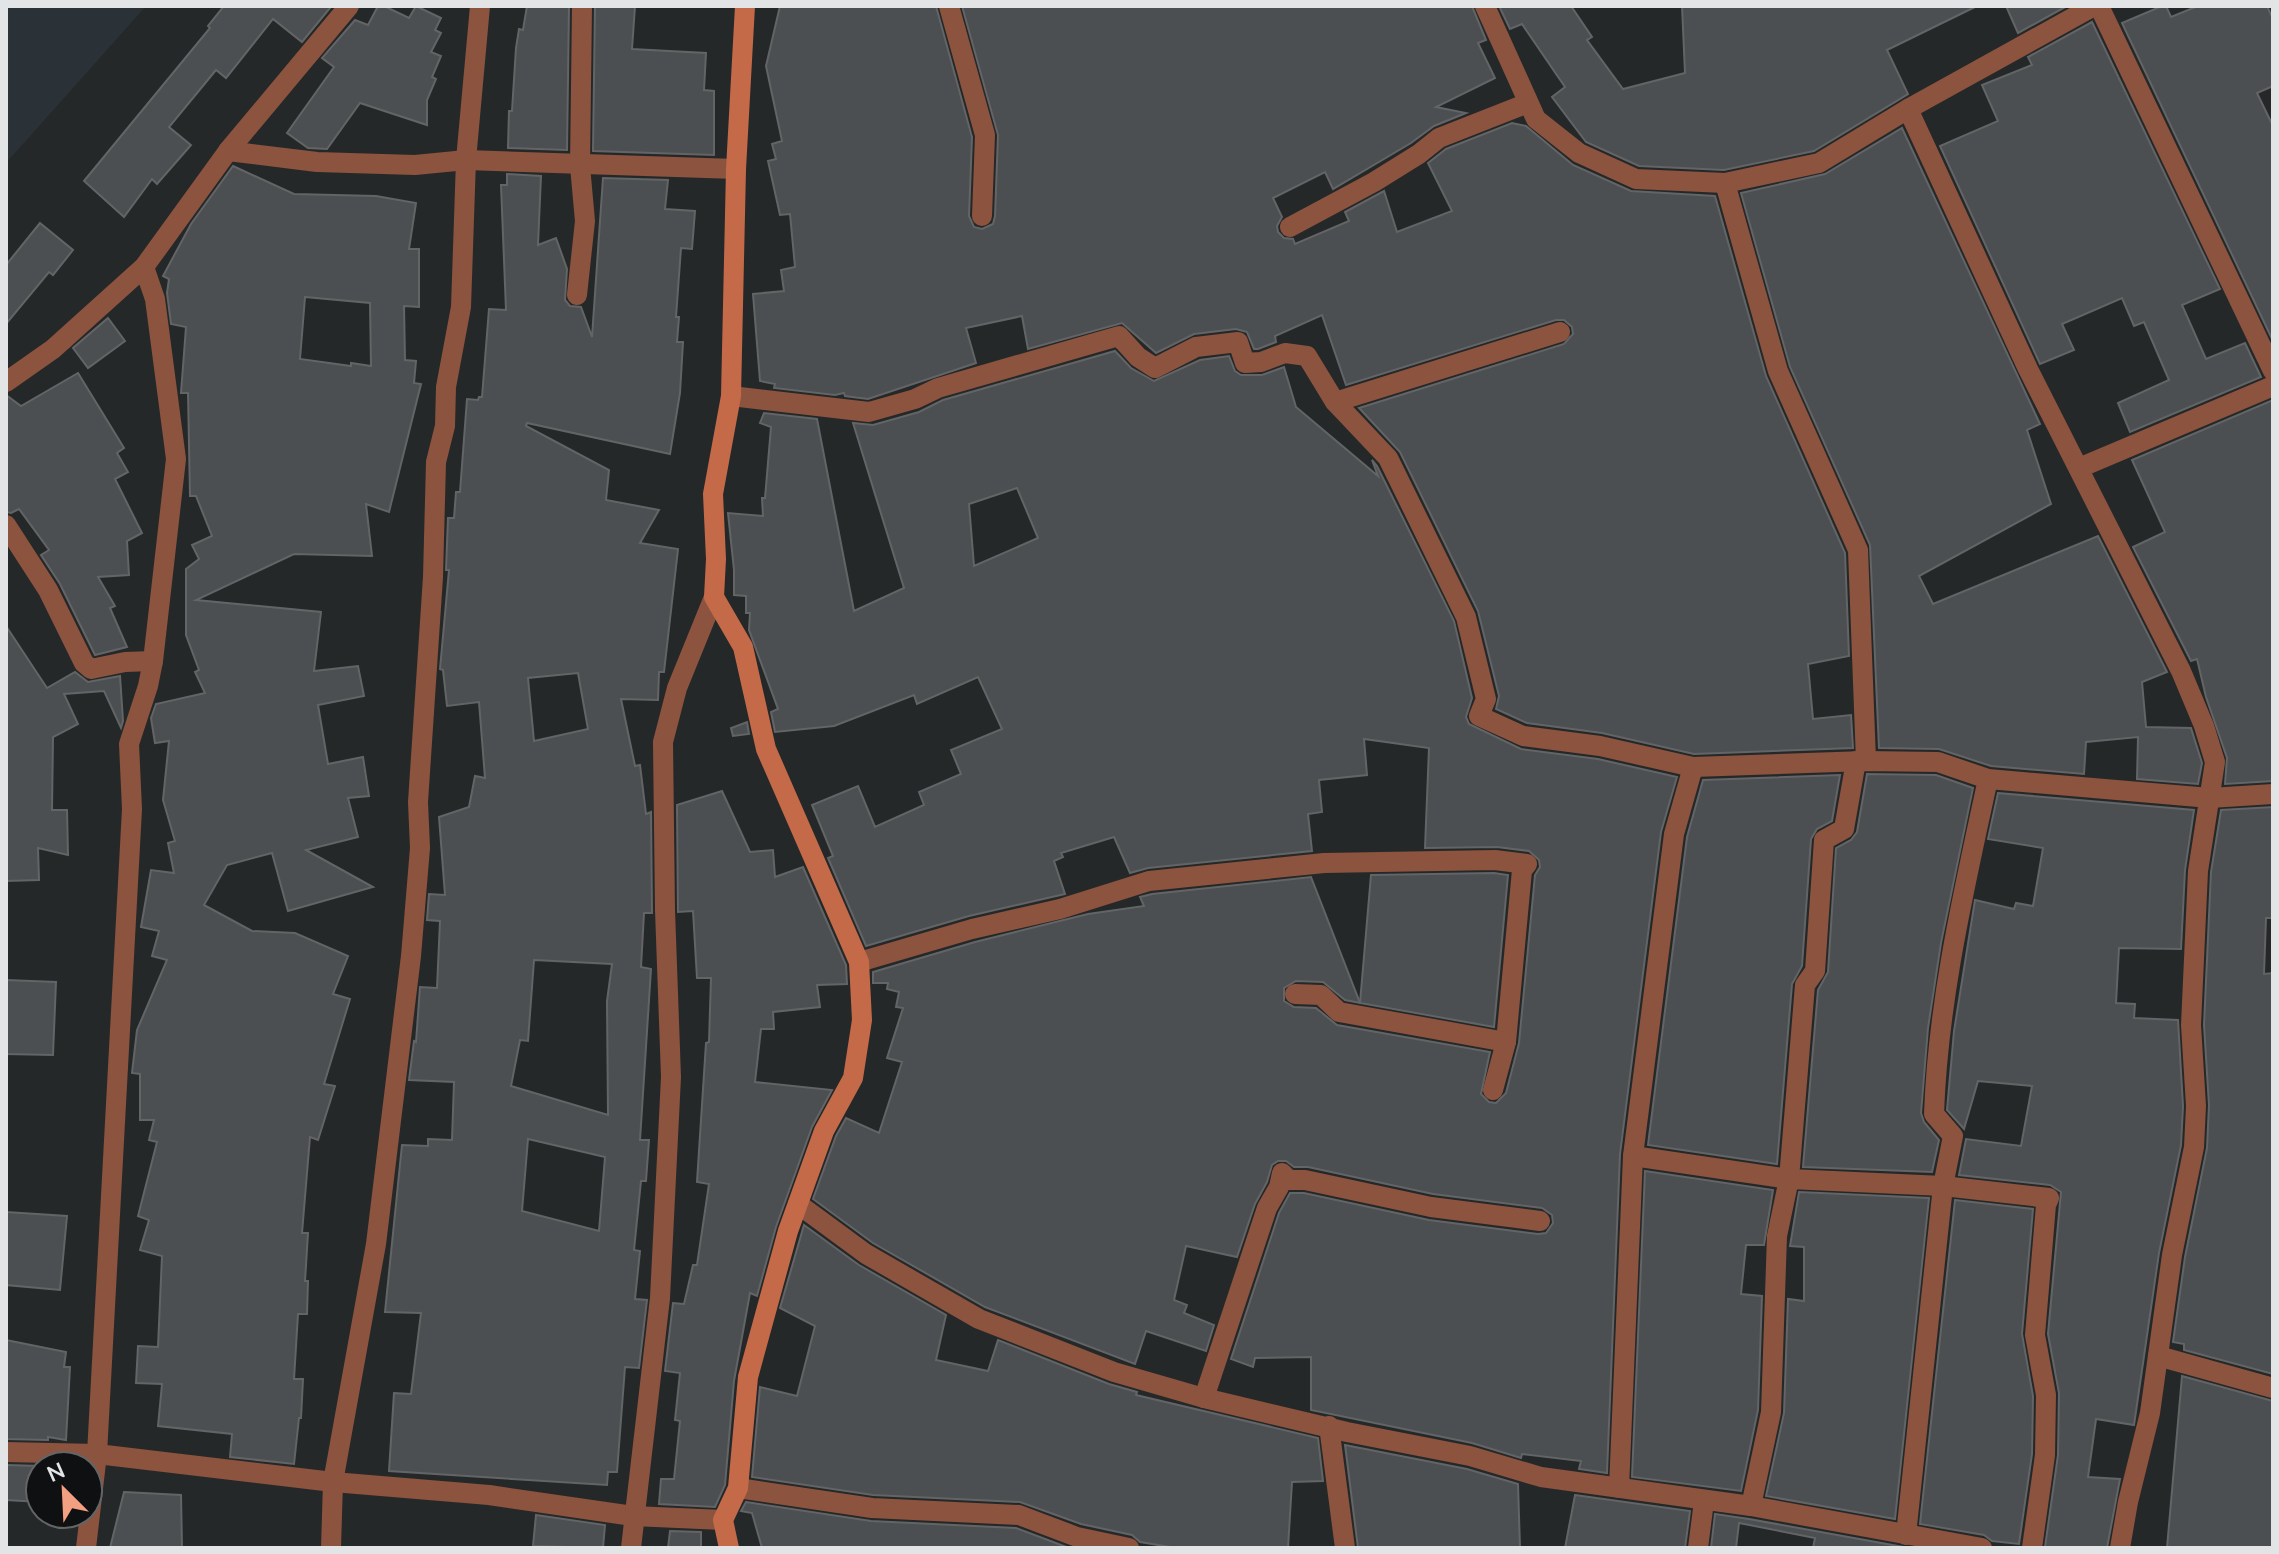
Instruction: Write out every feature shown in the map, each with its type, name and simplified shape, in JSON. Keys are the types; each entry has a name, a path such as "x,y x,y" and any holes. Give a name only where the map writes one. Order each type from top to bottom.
{"street":[{"path":"6,382 53,349 144,267 228,151 349,6"},
{"path":"331,1548 333,1482 376,1244 411,956 420,848 418,802 433,577 436,462 445,426 446,387 461,307 466,160 480,6"},
{"path":"577,295 585,221 580,166 582,6"},
{"path":"631,1548 660,1298 671,1077 663,742 677,688 714,597 713,494 731,396 736,169 745,6"},
{"path":"949,6 985,135 982,216"},
{"path":"1485,6 1536,119 1579,153 1636,179 1725,183 1819,163 1908,109 2097,6 2273,371"},
{"path":"1290,227 1374,182 1439,138 1528,103"},
{"path":"1908,109 2028,369 2181,671 2215,762 2198,871 2191,1025 2196,1106 2194,1147 2172,1255 2150,1413 2120,1548"},
{"path":"228,151 317,162 415,165 466,160 736,169"},
{"path":"1725,183 1778,371 1858,550 1861,761 1844,829 1824,840 1815,971 1805,985 1789,1179 1777,1236 1771,1412 1751,1506"},
{"path":"97,1450 132,809 129,744 153,661 176,459 155,299 144,267"},
{"path":"1335,402 1560,332"},
{"path":"731,396 869,412 915,399 938,388 1119,336 1138,357 1155,368 1196,347 1238,342 1245,363 1261,362 1285,353 1307,356 1335,402 1388,458 1466,617 1486,699 1479,716 1523,736 1600,746 1693,767 1861,761 1938,762 1988,779 2210,798 2273,794"},
{"path":"2079,468 2273,386"},
{"path":"6,525 48,590 84,663 91,669 125,662 153,661"},
{"path":"714,597 743,647 766,749 859,962 862,1020 853,1078 824,1131 788,1231 748,1377 738,1488 723,1520 729,1548"},
{"path":"1619,1488 1633,1156 1674,834 1693,767"},
{"path":"1906,1535 1943,1186 1953,1136 1934,1114 1936,1055 1959,914 1988,779"},
{"path":"859,962 972,929 1060,909 1149,881 1324,863 1495,860 1527,864 1522,870 1519,895 1506,1042 1493,1090"},
{"path":"1295,994 1321,995 1339,1012 1506,1042"},
{"path":"1633,1156 1789,1179 1943,1186 2049,1198 2035,1335 2046,1395 2045,1455 2032,1548"},
{"path":"1204,1398 1267,1208 1279,1187 1282,1173 1289,1180 1305,1180 1431,1207 1540,1221"},
{"path":"798,1204 866,1254 979,1319 1114,1372 1204,1398 1470,1456 1541,1477 1751,1506 1982,1548"},
{"path":"2158,1356 2273,1388"},
{"path":"1329,1426 1345,1548"},
{"path":"104,1455 333,1482 489,1495 633,1516 723,1520"},
{"path":"738,1488 872,1508 1019,1515 1077,1537 1129,1548"},
{"path":"1698,1548 1704,1501"}],"shaded area":[{"path":"6,6 146,6 6,163"}],"building":[{"path":"224,6 330,8 302,42 273,19 226,78 216,70 169,127 191,145 157,184 152,179 124,217 84,181 210,28 208,26"},
{"path":"378,6 409,18 416,6 441,18 435,30 441,33 431,52 441,56 427,100 427,125 360,103 327,149 308,148 287,133 334,67 322,58 355,20 368,25"},
{"path":"527,6 569,6 567,150 508,148 516,48"},
{"path":"595,6 635,6 632,49 706,53 704,90 714,91 714,155 593,151"},
{"path":"780,6 936,6 972,137 969,216 974,227 982,229 993,224 995,216 998,135 962,6 1472,6 1486,40 1478,43 1495,78 1436,107 1466,113 1434,126 1333,189 1325,172 1273,198 1282,217 1277,226 1278,232 1284,238 1293,239 1295,244 1349,221 1345,212 1384,191 1397,232 1452,211 1428,163 1446,149 1512,123 1526,126 1573,165 1631,191 1715,196 1766,376 1845,553 1849,656 1808,664 1813,719 1851,715 1853,748 1694,754 1602,733 1527,723 1496,709 1499,696 1478,611 1400,452 1359,408 1564,344 1573,334 1572,327 1564,320 1346,385 1322,315 1275,336 1276,342 1258,349 1254,349 1247,332 1236,329 1194,334 1156,353 1122,323 1028,349 1022,316 966,328 976,363 868,399 845,396 844,393 835,395 774,388 775,384 760,381 753,294 784,291 781,270 795,267 790,214 780,215 768,161 776,159 772,144 782,141 766,66"},
{"path":"1499,6 1571,6 1592,37 1587,40 1623,89 1685,73 1682,6 1977,6 1887,50 1908,94 1814,151 1724,170 1639,166 1586,142 1552,97 1565,87 1522,24 1510,29"},
{"path":"2006,6 2067,6 2018,33"},
{"path":"2166,6 2171,17 2198,6 2267,6 2273,19 2273,86 2257,93 2273,126 2273,341 2122,23"},
{"path":"2092,22 2220,289 2182,305 2206,359 2245,343 2261,377 2130,432 2118,403 2169,380 2144,322 2134,326 2122,298 2062,324 2074,350 2040,364 1940,146 1998,121 1982,85 2032,65 2028,57"},
{"path":"1902,128 2040,424 2027,430 2051,504 1919,576 1933,604 2098,536 2167,672 2142,682 2146,727 2191,728 2202,763 2198,784 2137,779 2138,737 2086,742 2084,774 1991,766 1939,749 1879,748 1870,545 1790,367 1741,193 1825,174"},
{"path":"233,166 294,194 376,196 416,203 409,249 419,249 419,307 404,306 405,360 416,361 414,383 421,384 389,512 366,504 372,556 294,554 196,600 321,612 314,671 358,666 364,696 318,705 328,764 363,757 369,796 348,798 358,837 306,850 373,887 288,911 272,853 227,865 204,905 252,931 295,933 348,956 333,994 350,999 324,1084 335,1086 318,1140 310,1137 302,1233 308,1233 305,1281 308,1281 307,1314 298,1314 294,1379 303,1379 294,1464 230,1457 232,1434 158,1426 162,1384 136,1383 138,1346 158,1347 162,1256 140,1250 149,1220 138,1216 157,1142 149,1140 154,1120 140,1120 140,1074 132,1073 137,1030 167,960 152,956 159,931 141,927 151,870 174,873 168,843 175,841 163,800 169,741 155,743 151,718 156,704 205,693 195,672 199,670 186,635 186,569 199,559 192,545 212,536 196,496 190,496 188,393 181,393 186,327 171,324 167,293 169,279 163,276 191,224","holes":["305,297 370,303 371,366 300,359"]},
{"path":"507,174 541,176 538,245 556,238 567,269 565,300 570,306 581,307 592,337 603,178 668,180 665,209 695,211 692,249 681,248 676,317 679,317 677,342 683,342 680,393 670,454 527,423 526,426 609,470 606,500 659,510 640,543 678,549 664,672 659,672 658,700 621,699 635,766 640,765 646,814 651,812 652,913 644,913 641,967 651,969 640,1140 649,1140 646,1181 641,1181 634,1250 640,1251 635,1299 647,1300 639,1368 625,1367 617,1472 608,1472 607,1485 389,1471 394,1393 411,1394 421,1313 385,1312 402,1145 428,1146 428,1139 452,1140 454,1082 409,1080 416,1042 420,987 437,988 440,921 427,920 429,894 445,895 439,817 469,807 475,776 485,778 479,702 447,706 443,670 440,669 449,570 446,570 448,518 454,518 456,492 460,492 467,399 478,400 482,397 489,309 506,310 501,185 507,185","holes":["578,673 588,729 534,741 528,678","534,960 612,964 607,1001 608,1115 511,1086 520,1040 528,1041","528,1139 605,1157 599,1231 522,1211"]},
{"path":"40,223 73,250 53,275 49,272 6,324 6,265"},
{"path":"108,318 125,341 88,368 73,348"},
{"path":"1115,351 1131,368 1154,381 1200,360 1229,356 1235,371 1241,375 1262,375 1284,367 1296,407 1378,476 1372,460 1377,466 1454,621 1472,698 1466,717 1469,724 1521,749 1598,759 1677,777 1661,832 1620,1154 1607,1473 1579,1469 1581,1461 1522,1454 1521,1458 1472,1443 1311,1410 1311,1357 1255,1358 1253,1367 1231,1359 1279,1213 1290,1193 1304,1193 1429,1220 1538,1234 1546,1233 1553,1223 1552,1215 1542,1208 1433,1194 1308,1167 1294,1167 1286,1161 1278,1161 1272,1165 1255,1204 1237,1257 1186,1246 1174,1300 1187,1305 1184,1313 1214,1325 1206,1351 1146,1331 1135,1364 985,1307 873,1243 813,1199 836,1136 846,1118 879,1133 902,1062 887,1058 903,1008 896,1007 899,992 887,989 888,983 873,983 873,972 1088,914 1144,906 1140,897 1152,894 1311,877 1360,1003 1345,1000 1323,982 1296,981 1284,988 1284,1001 1294,1007 1316,1008 1337,1025 1490,1052 1481,1094 1489,1102 1496,1103 1506,1093 1519,1043 1539,860 1529,851 1497,847 1425,848 1429,748 1364,739 1367,775 1319,780 1322,812 1308,814 1312,851 1148,868 1130,873 1114,837 1061,853 1063,857 1054,861 1065,894 969,916 866,946 828,858 833,856 812,805 858,786 875,827 924,805 919,792 961,774 951,750 1002,729 978,677 917,704 914,695 834,726 775,732 771,712 778,709 749,630 750,613 746,613 746,596 734,595 728,513 763,516 762,498 765,498 771,427 760,423 764,413 817,419 854,611 904,588 853,423 873,425 919,412 943,400","holes":["1017,488 1038,538 974,566 969,504"]},
{"path":"78,373 124,448 117,453 128,472 115,479 142,533 127,541 129,575 98,577 115,606 110,608 127,647 95,655 60,584 41,555 49,550 19,509 6,512 6,395 21,406"},
{"path":"2273,400 2273,781 2225,784 2227,758 2206,697 2197,659 2191,661 2133,547 2165,532 2132,460"},
{"path":"6,626 47,688 75,672 88,682 120,676 121,728 104,691 64,694 78,724 53,737 52,810 67,810 68,855 38,848 39,880 6,881"},
{"path":"747,722 749,734 733,736 731,728"},
{"path":"1867,774 1936,775 1973,788 1941,943 1928,1028 1921,1113 1924,1122 1939,1140 1932,1172 1803,1167 1818,990 1828,972 1836,848 1851,840 1857,832"},
{"path":"1840,775 1832,821 1817,829 1811,839 1802,966 1792,984 1777,1164 1648,1145 1687,837 1703,780"},
{"path":"722,791 750,852 773,850 775,877 803,867 846,965 847,984 817,985 820,1007 773,1012 774,1029 761,1029 755,1082 832,1090 812,1127 776,1227 757,1296 750,1293 734,1381 725,1485 715,1507 659,1504 661,1479 674,1479 680,1421 675,1420 680,1373 665,1371 673,1303 684,1304 693,1265 697,1265 709,1184 697,1182 711,978 697,978 693,911 678,912 677,805"},
{"path":"1998,793 2194,810 2185,870 2181,949 2119,948 2116,1003 2135,1004 2134,1018 2178,1020 2183,1106 2181,1145 2159,1253 2134,1425 2096,1419 2088,1477 2120,1479 2107,1548 2045,1547 2058,1455 2059,1393 2048,1334 2061,1192 2050,1185 1959,1175 1966,1139 2021,1146 2032,1086 1978,1081 1964,1129 1947,1110 1954,1031 1975,900 2014,909 2016,903 2033,906 2043,848 1988,839"},
{"path":"2273,807 2273,918 2266,918 2264,974 2273,973 2273,1374 2184,1350 2184,1344 2173,1342 2185,1257 2207,1148 2209,1105 2204,1025 2211,872 2221,810"},
{"path":"1371,875 1508,875 1494,1027 1360,1003"},
{"path":"6,980 56,982 53,1055 6,1054"},
{"path":"1645,1171 1773,1190 1764,1245 1746,1245 1741,1294 1762,1296 1758,1410 1741,1491 1632,1477"},
{"path":"1799,1192 1929,1198 1895,1519 1766,1496 1784,1413 1788,1299 1804,1301 1804,1247 1790,1246"},
{"path":"1955,1200 2033,1209 2022,1334 2033,1396 2032,1454 2019,1544 1992,1541 1984,1535 1920,1524"},
{"path":"6,1212 67,1216 60,1290 6,1285"},
{"path":"804,1225 859,1265 946,1315 936,1360 988,1371 998,1340 1137,1392 1136,1395 1318,1438 1323,1481 1292,1482 1288,1548 1176,1548 1140,1542 1132,1535 1081,1524 1020,1502 873,1495 752,1477 760,1387 797,1396 815,1326 780,1308"},
{"path":"6,1340 66,1352 64,1367 70,1367 66,1440 48,1437 48,1440 6,1439"},
{"path":"2182,1376 2273,1401 2273,1548 2167,1548"},
{"path":"1345,1445 1467,1469 1518,1484 1520,1548 1358,1548"},
{"path":"6,1465 24,1466 24,1501 6,1500"},
{"path":"124,1492 181,1495 182,1548 110,1548"},
{"path":"1575,1495 1690,1511 1685,1548 1565,1548"},
{"path":"746,1502 871,1521 1016,1528 1069,1548 762,1548 752,1513 741,1511"},
{"path":"1715,1514 1909,1548 1813,1548 1815,1538 1739,1523 1736,1548 1711,1548"},
{"path":"536,1515 605,1525 603,1548 533,1546"},
{"path":"670,1531 701,1532 701,1548 668,1548"}]}
